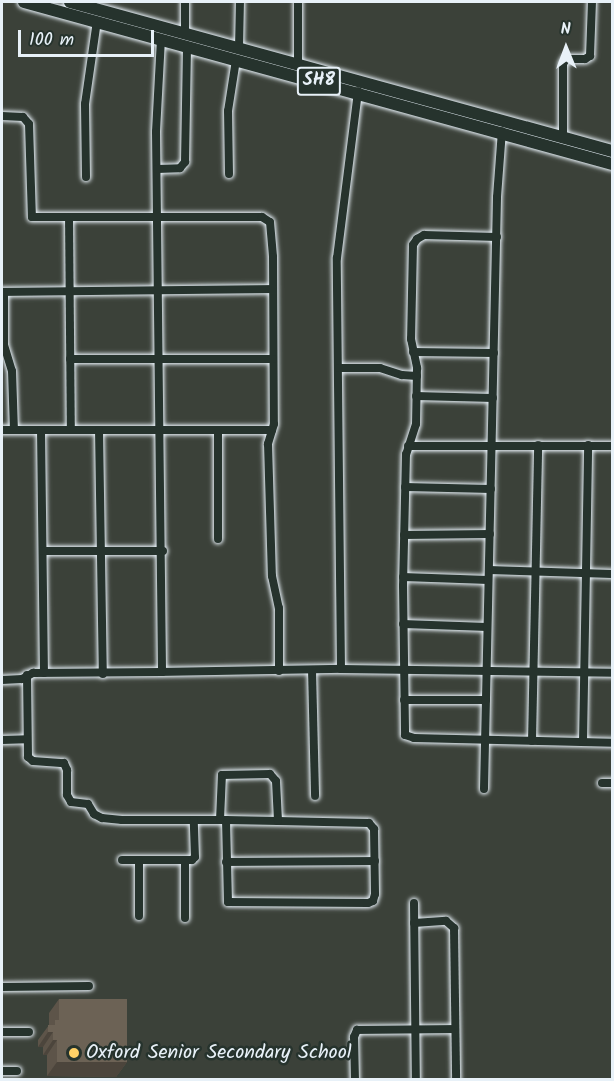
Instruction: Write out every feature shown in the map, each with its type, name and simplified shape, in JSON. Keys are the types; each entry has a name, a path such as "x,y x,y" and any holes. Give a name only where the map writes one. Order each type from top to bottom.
{"main road":[{"name":"SH8","path":"24,2 188,46 298,62 359,86"},
{"name":"SH8","path":"74,2 185,32 237,54 502,126 612,164"},
{"name":"SH8","path":"502,126 563,137 612,151"}],"street":[{"path":"185,2 185,32"},
{"path":"229,174 228,111 237,54 240,2"},
{"path":"298,2 298,62"},
{"path":"563,137 563,64 566,59 585,59 590,56 592,2"},
{"path":"86,177 86,95 97,21"},
{"path":"161,39 156,169 163,551 162,672"},
{"path":"156,169 180,168 185,162 188,46"},
{"path":"341,669 338,242 359,86"},
{"path":"2,116 23,117 29,124 32,217 268,219 273,257 272,430 268,439 268,466 272,576 279,608 279,671"},
{"path":"484,789 496,237 502,126"},
{"path":"69,217 71,430"},
{"path":"496,237 424,235 415,241 411,339 417,376 415,429 408,446 405,487 403,577 404,700 407,736 612,743"},
{"path":"14,430 12,371 4,345 3,292 273,289"},
{"path":"413,352 494,353"},
{"path":"70,359 273,359"},
{"path":"339,368 380,368 398,374 417,376"},
{"path":"416,396 493,398"},
{"path":"2,430 272,430"},
{"path":"41,430 45,673"},
{"path":"99,430 103,674"},
{"path":"218,430 218,539"},
{"path":"408,446 492,444 612,446"},
{"path":"531,741 538,445"},
{"path":"583,742 588,445"},
{"path":"405,487 491,489"},
{"path":"404,535 490,534"},
{"path":"43,551 163,551"},
{"path":"489,570 612,574"},
{"path":"403,577 488,580"},
{"path":"403,624 488,627"},
{"path":"2,680 22,679 27,675 45,673 103,674 404,668 612,673"},
{"path":"312,670 315,796"},
{"path":"27,675 27,740 30,759 64,764 67,770 68,800 88,804 98,818 194,820 223,820 278,821 369,823 374,829 375,861 374,898 371,902 230,903 226,898 226,862 223,820 222,775 270,774 276,781 278,821"},
{"path":"404,700 486,700"},
{"path":"2,740 27,740"},
{"path":"602,783 612,783"},
{"path":"122,860 192,860 195,857 194,820"},
{"path":"139,860 139,916"},
{"path":"185,860 185,918"},
{"path":"226,862 375,861"},
{"path":"414,903 416,1080"},
{"path":"414,923 446,921 454,928 456,1080"},
{"path":"2,987 88,986"},
{"path":"355,1080 355,1031 360,1029 455,1029"},
{"path":"2,1032 29,1032"},
{"path":"2,1071 17,1071"}],"building":[{"path":"59,999 127,999 127,1062 57,1062 57,1040 53,1040 53,1032 48,1032 48,1025 55,1025 55,1020 59,1020"}],"place":[{"name":"Oxford Senior Secondary School","path":"74,1053"}]}
